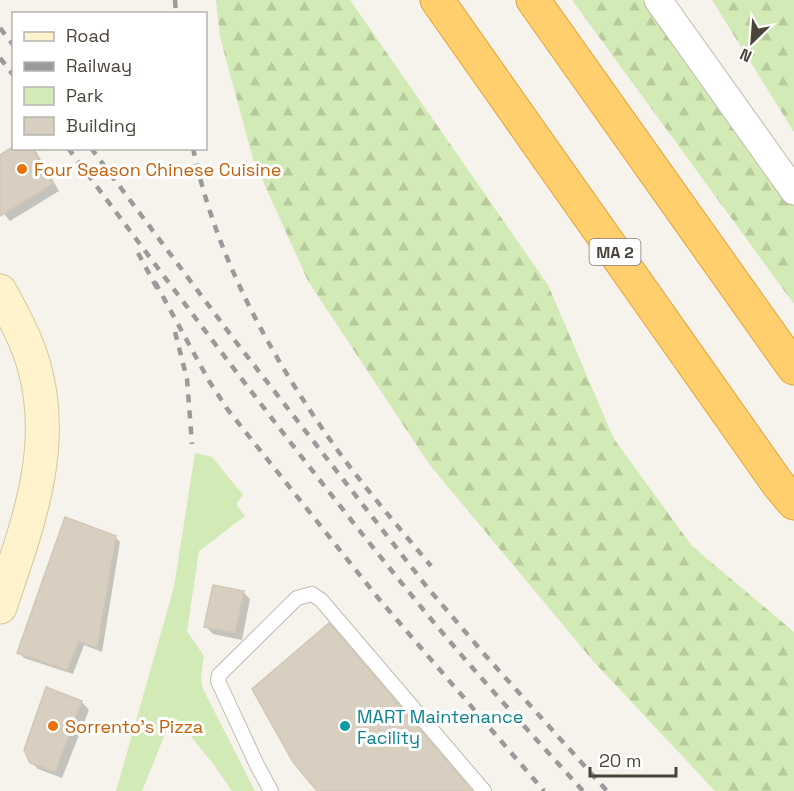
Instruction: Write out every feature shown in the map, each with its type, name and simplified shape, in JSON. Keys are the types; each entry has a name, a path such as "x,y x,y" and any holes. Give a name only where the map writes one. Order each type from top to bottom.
{"highway":[{"name":"MA 2","path":"437,0 778,484 794,502"},
{"path":"533,0 794,368"}],"main road":[{"path":"0,291 22,333 33,363 41,398 43,430 41,458 30,516 0,607"}],"street":[{"path":"658,0 794,191"}],"lane":[{"path":"271,791 218,681 219,675 297,598 312,594 321,600 484,791"}],"green space":[{"path":"216,0 350,0 548,285 614,439 692,546 794,632 794,791 715,791 594,662 429,464 308,281 253,159 220,37"},
{"path":"572,0 643,0 794,199 794,304"},
{"path":"712,0 794,0 794,132"},
{"path":"195,453 212,457 243,495 236,504 245,516 199,551 187,631 204,656 201,677 203,689 255,791 232,791 177,719 173,719 142,791 116,791 174,587"}],"building":[{"name":"Four Season Chinese Cuisine","path":"11,148 12,150 33,150 53,184 0,216 0,155"},
{"path":"65,517 116,536 97,648 79,641 67,670 17,653"},
{"path":"213,585 244,591 235,633 204,627"},
{"name":"MART Maintenance Facility","path":"329,623 472,791 317,791 293,762 252,689"},
{"name":"Sorrento's Pizza","path":"46,687 82,701 55,772 30,763 24,750"}],"railway":[{"path":"175,0 176,12"},
{"path":"0,28 12,43"},
{"path":"0,58 12,73"},
{"path":"70,150 238,374 413,597 496,695 583,791"},
{"path":"92,150 236,342 427,587 607,791"},
{"path":"194,150 215,227 230,265 266,338 308,408 343,457 431,566"},
{"path":"138,253 158,290"},
{"path":"155,282 209,381 228,410 379,599 544,791"},
{"path":"175,332 187,379 192,444"}],"place":[{"name":"Four Season Chinese Cuisine","path":"22,169"},
{"name":"Sorrento's Pizza","path":"53,726"},
{"name":"MART Maintenance Facility","path":"345,726"}]}
